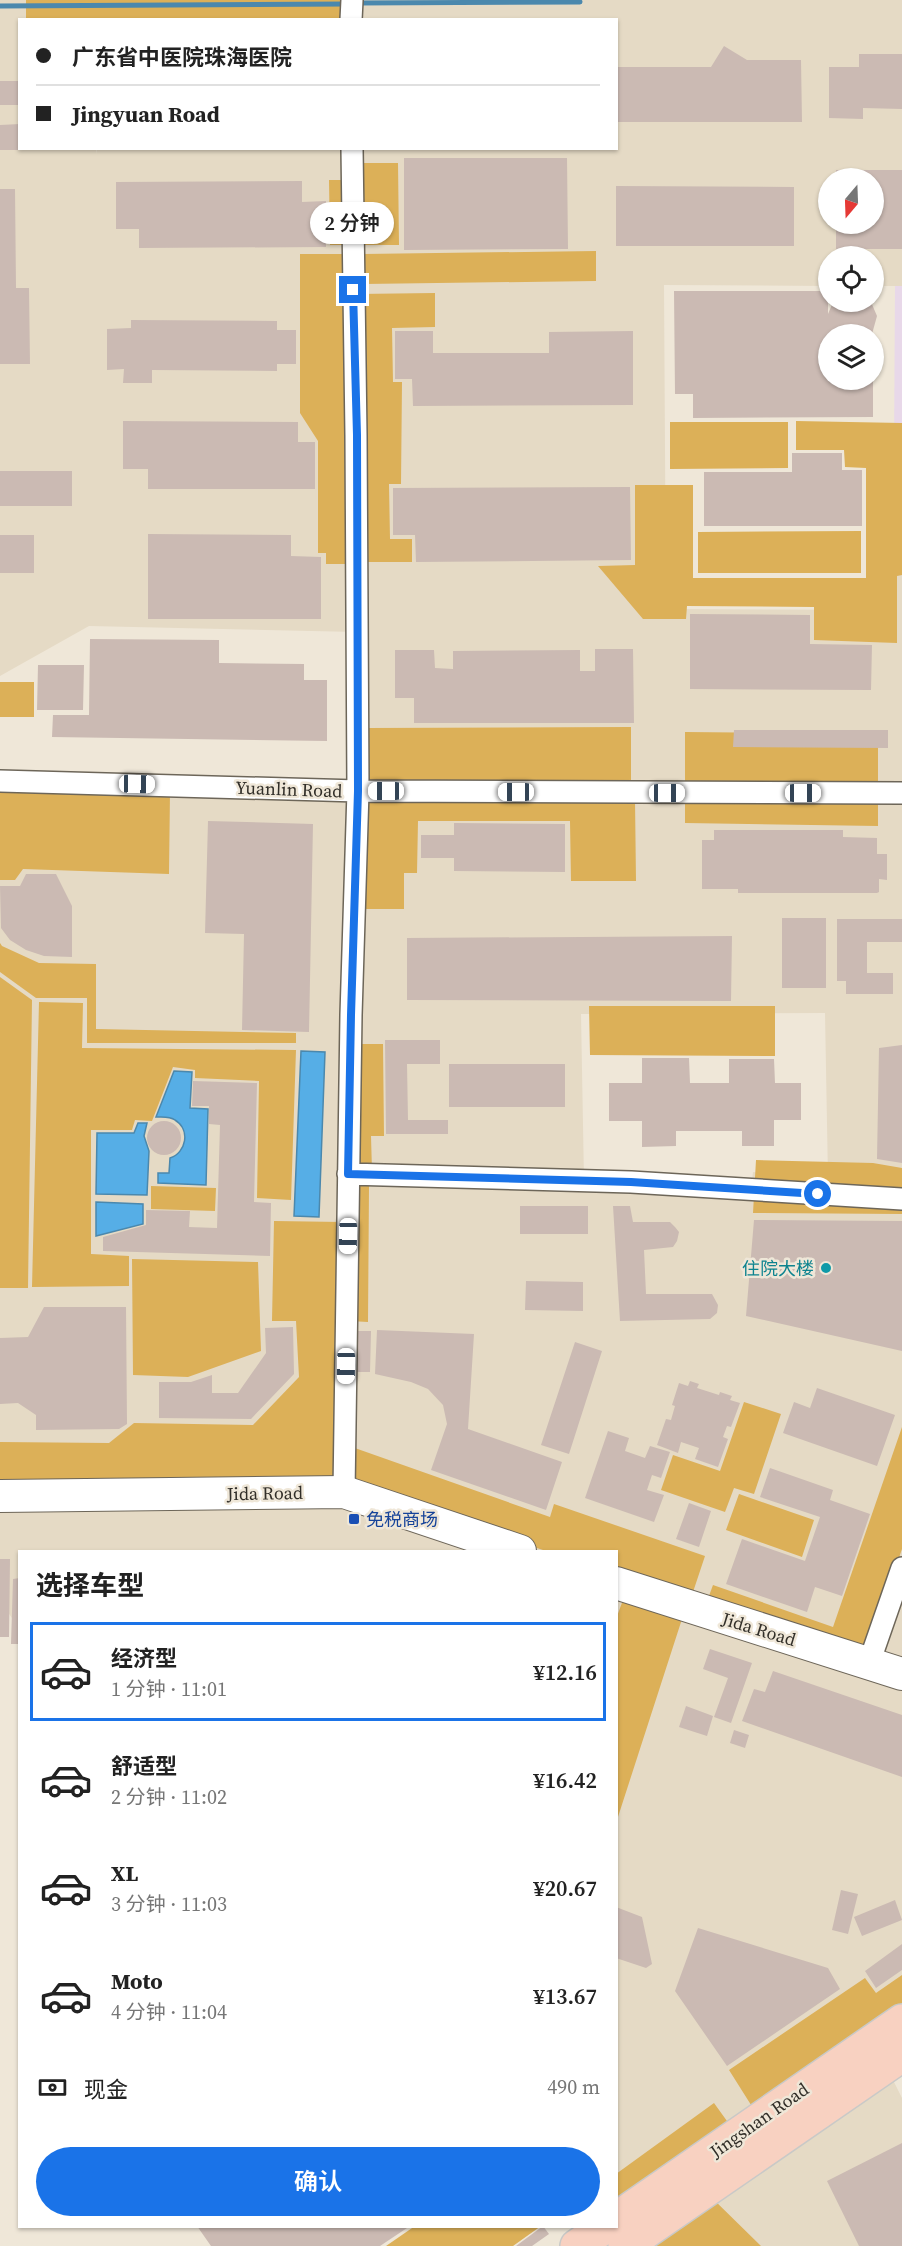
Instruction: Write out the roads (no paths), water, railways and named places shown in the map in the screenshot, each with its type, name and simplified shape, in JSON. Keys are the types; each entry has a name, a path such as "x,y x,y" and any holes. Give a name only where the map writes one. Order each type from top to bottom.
{"main road":[{"name":"Jida Road","path":"0,1496 344,1492 517,1550"},
{"name":"Jida Road","path":"618,1584 902,1674"},
{"name":"Jingshan Road","path":"618,2217 902,2021"},
{"name":"Jingshan Road","path":"625,2246 902,2055"},
{"path":"577,2246 603,2228"}],"street":[{"path":"344,1492 351,1015 358,791 357,435 352,150"},
{"name":"Yuanlin Road","path":"0,781 358,791 902,793"},
{"path":"348,1174 631,1182 902,1199"},
{"path":"869,1663 902,1568"}],"water":[{"path":"301,1051 325,1052 319,1217 294,1216"},
{"path":"174,1071 192,1072 190,1108 208,1109 206,1185 158,1183 158,1173 169,1173 170,1158 180,1151 185,1135 180,1124 175,1120 168,1117 156,1117"},
{"path":"138,1123 147,1123 144,1136 149,1151 147,1195 96,1194 97,1133 134,1133"},
{"path":"96,1202 143,1204 143,1224 96,1236"}],"waterway":[{"path":"356,3 580,2"},
{"path":"0,6 347,4"}],"place":[{"name":"住院大楼","path":"826,1268"},
{"name":"免税商场","path":"354,1519"}]}
